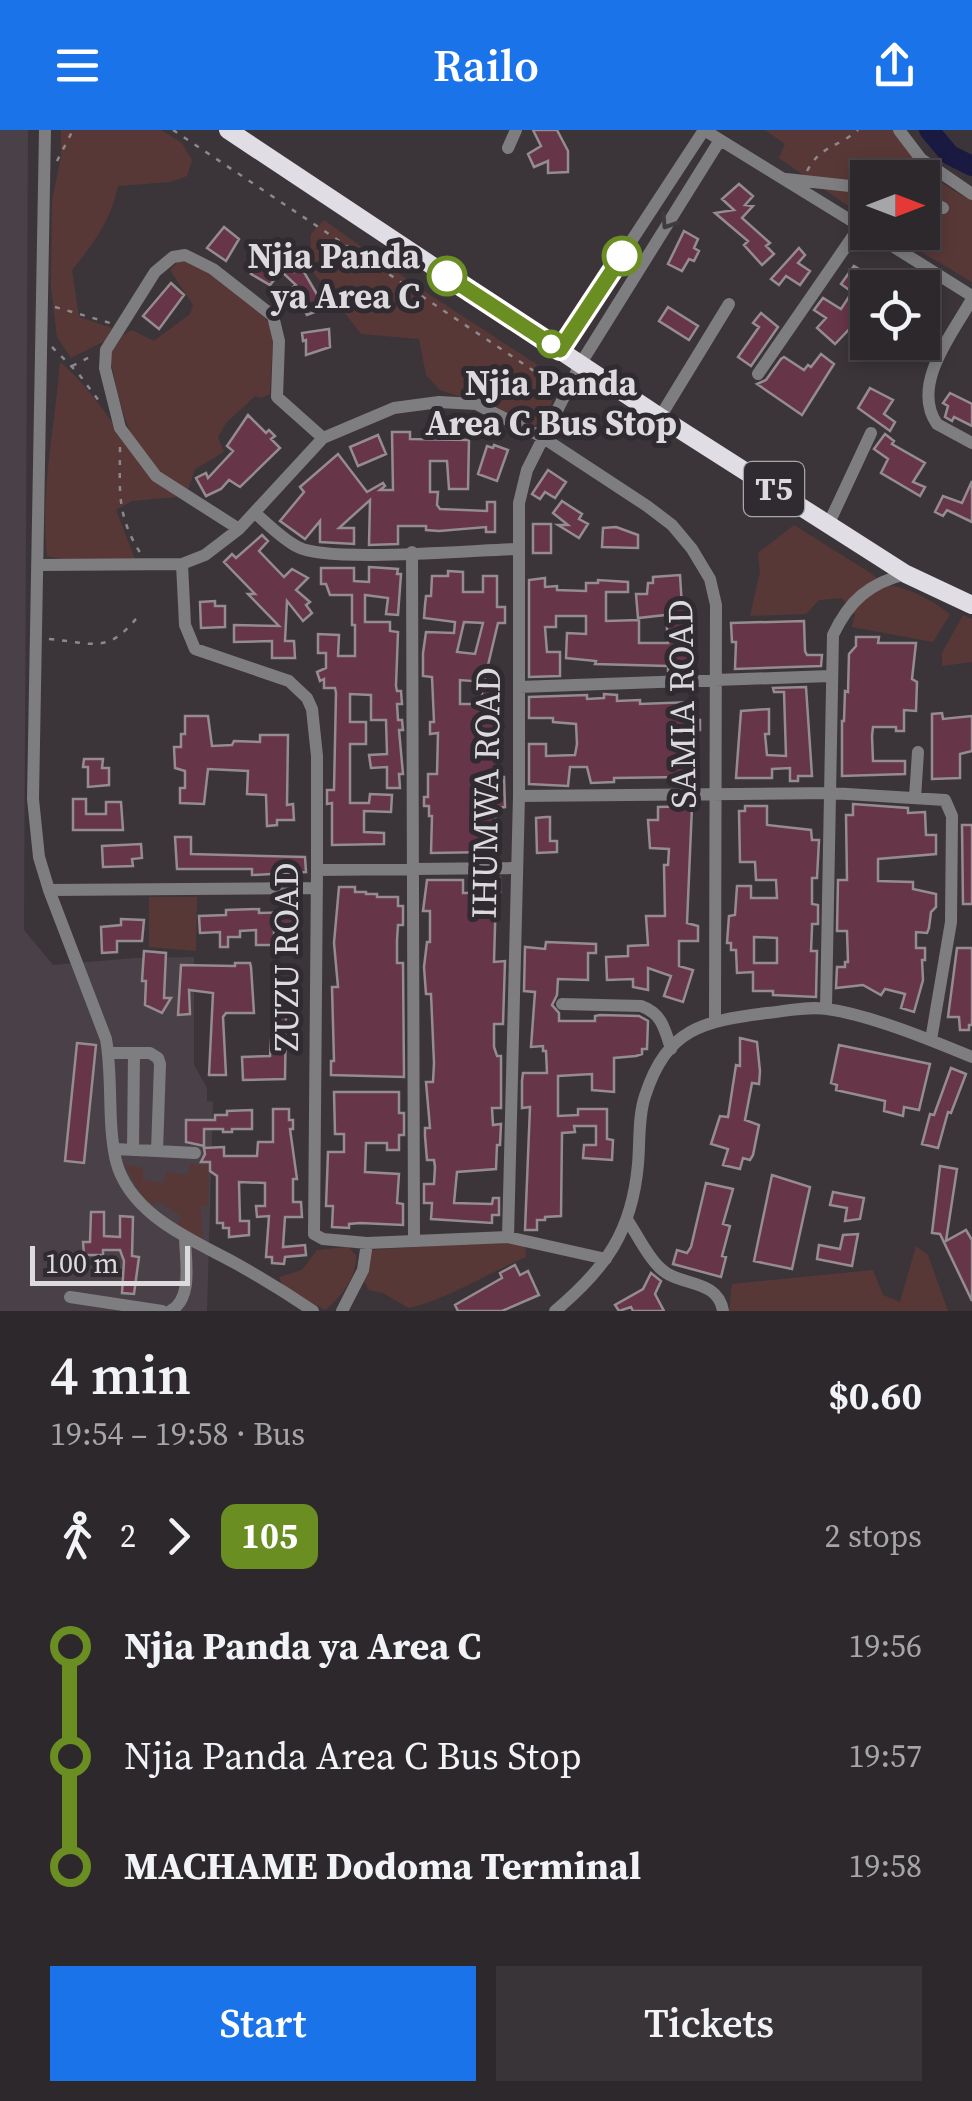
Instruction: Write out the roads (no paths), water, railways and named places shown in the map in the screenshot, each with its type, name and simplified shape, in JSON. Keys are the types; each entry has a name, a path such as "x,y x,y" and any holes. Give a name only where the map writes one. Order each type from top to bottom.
{"highway":[{"name":"T5","path":"228,130 660,417 906,574 972,605"}],"street":[{"path":"45,130 33,799 39,857 108,1053 114,1149 118,1168 132,1193 170,1228 313,1311"},
{"path":"508,148 516,130"},
{"path":"560,350 704,130 850,220"},
{"path":"899,130 921,158 972,194"},
{"name":"IHUMWA ROAD","path":"508,1237 519,796 518,504 527,470 581,363 720,140"},
{"path":"783,178 850,186"},
{"path":"940,206 944,208"},
{"path":"758,374 851,250"},
{"path":"898,250 972,297 928,388 933,420 972,442"},
{"path":"238,530 156,476 120,428 106,368 106,350 154,272 168,260 185,255 213,269 274,316 279,341 277,397 323,438"},
{"path":"660,417 729,304"},
{"name":"SAMIA ROAD","path":"39,565 182,564 205,556 238,530 323,438 394,408 439,402 476,404 542,437 659,516 692,549 710,579 716,606 715,1020"},
{"path":"829,524 871,433"},
{"path":"255,513 297,547 312,552 362,555 516,549"},
{"path":"412,552 414,1239"},
{"name":"ZUZU ROAD","path":"182,564 186,634 195,649 289,681 312,708 317,870 314,1234 323,1239 368,1243 508,1237 606,1259"},
{"path":"826,1008 833,635 845,610 864,592 884,579 906,574"},
{"path":"519,686 830,676"},
{"path":"915,798 918,752"},
{"path":"519,796 831,793 946,800 952,816 950,939 932,1040"},
{"path":"317,870 516,868"},
{"path":"49,890 317,888"},
{"path":"562,1004 641,1006 653,1010 662,1022 671,1049"},
{"path":"555,1311 588,1283 628,1221 636,1190 643,1101 656,1066 682,1035 715,1020 826,1008 932,1040 972,1057"},
{"path":"108,1053 153,1054 160,1061 157,1151"},
{"path":"133,1149 134,1054"},
{"path":"114,1149 195,1153"},
{"path":"628,1221 660,1269 705,1287 719,1297 723,1311"},
{"path":"170,1311 179,1306 185,1294 185,1236"},
{"path":"342,1311 363,1270 368,1243"},
{"path":"70,1297 162,1311"}],"waterway":[{"path":"929,130 950,155 972,166"}],"place":[{"name":"Njia Panda ya Area C","path":"447,276"},
{"name":"Njia Panda Area C Bus Stop","path":"551,344"}]}
